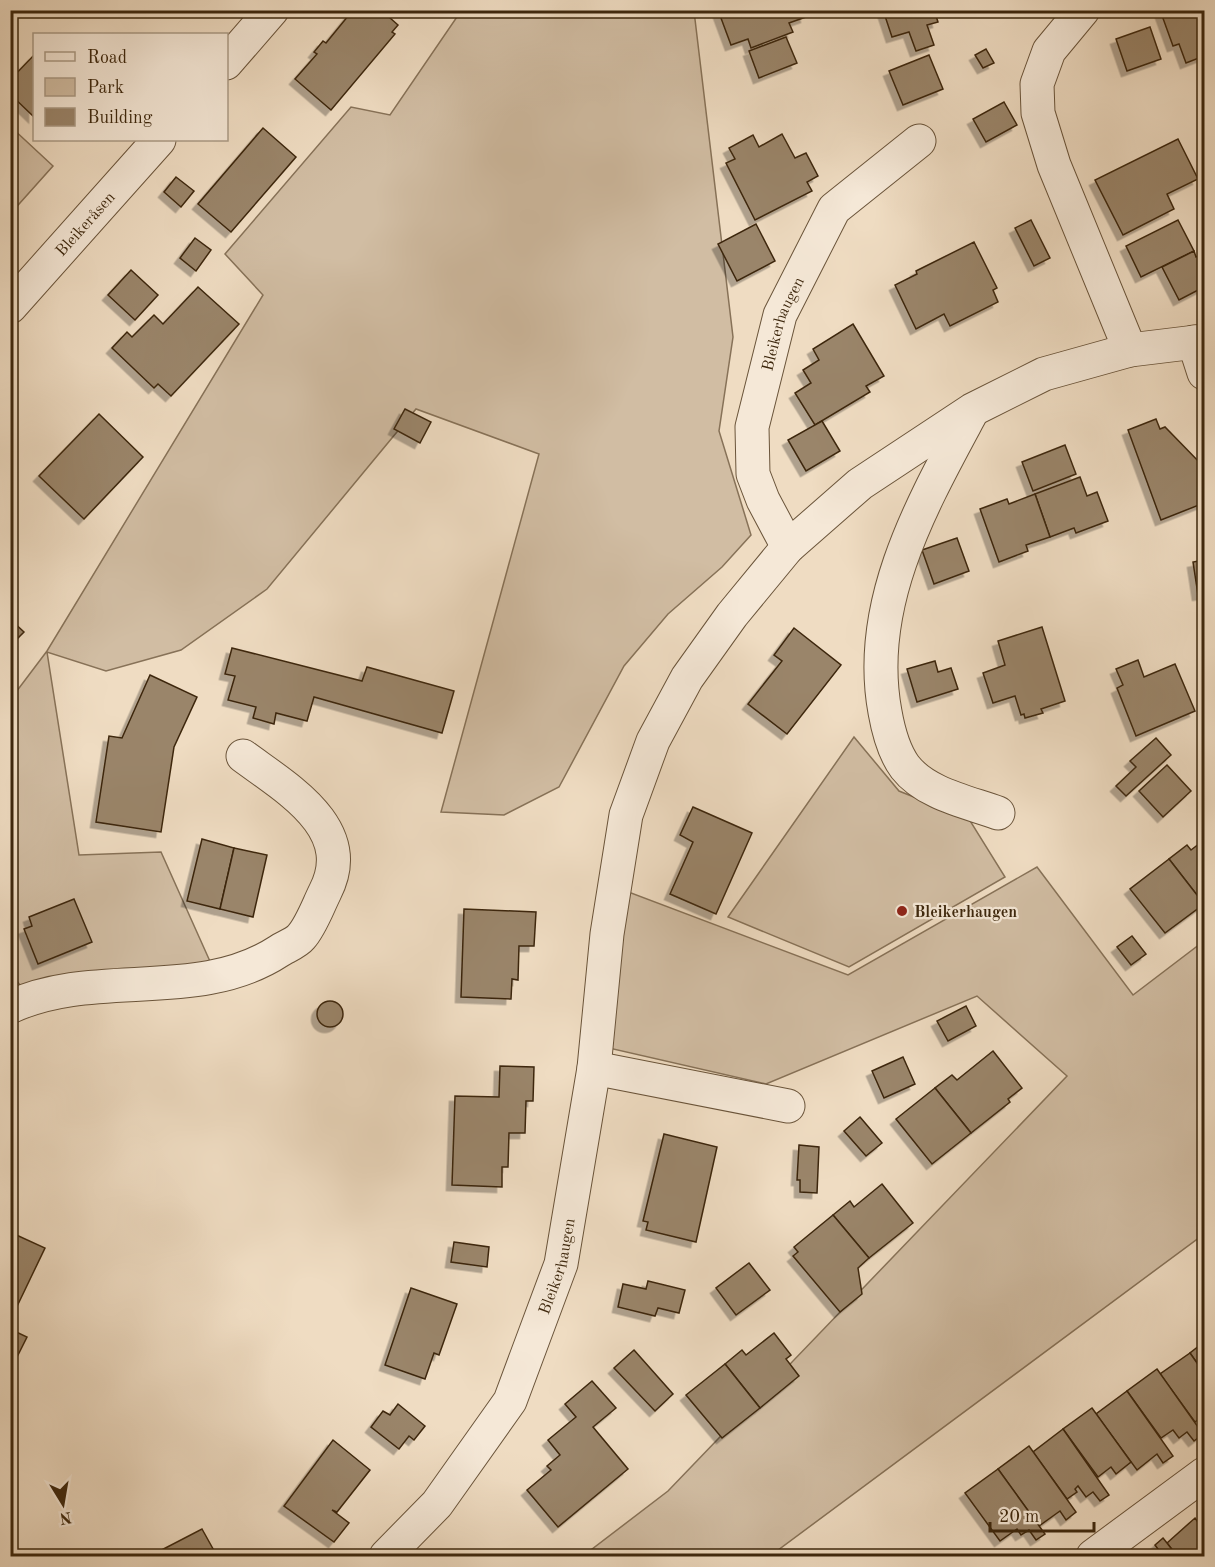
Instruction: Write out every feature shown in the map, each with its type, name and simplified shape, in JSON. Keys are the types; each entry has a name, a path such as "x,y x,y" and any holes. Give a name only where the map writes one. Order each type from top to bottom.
{"street":[{"path":"228,61 272,10"},
{"path":"1083,10 1049,51 1037,84 1038,113 1054,165 1131,350"},
{"name":"Bleikeråsen","path":"10,307 158,141"},
{"name":"Bleikerhaugen","path":"788,547 763,500 753,474 752,427 780,315 834,209 919,141"},
{"path":"1199,342 1204,373"},
{"name":"Bleikerhaugen","path":"386,1557 437,1503 510,1401 561,1264 594,1068 607,934 626,815 653,741 687,678 732,615 788,547 860,484 972,411 1044,374 1131,350 1199,342"},
{"path":"972,411 912,529 881,630 879,682 888,728 905,766 925,785 998,813"},
{"path":"10,1007 60,992 197,981 258,965 302,936 329,884 333,856 328,832 315,813 243,756"},
{"path":"594,1068 788,1106"},
{"path":"1093,1557 1204,1474"}],"green space":[{"path":"461,11 694,11 733,337 719,431 751,535 722,567 668,614 624,666 559,787 504,815 441,812 539,454 416,409 267,589 181,650 106,671 47,652 79,855 161,852 217,977 20,985 11,974 10,700 47,651 263,295 225,254 351,107 390,115"},
{"path":"11,127 53,166 11,213"},
{"path":"854,737 899,791 969,819 1005,877 849,967 728,917"},
{"path":"1037,867 1133,995 1204,941 1204,1234 770,1556 583,1556 668,1491 1067,1076 977,996 766,1084 600,1046 618,888 848,975"}],"building":[{"path":"353,10 381,10 398,25 392,32 395,34 331,110 295,79 317,54 314,52 323,41 326,43"},
{"path":"718,10 804,10 806,17 789,23 793,32 751,48 748,39 731,45"},
{"path":"883,10 934,10 938,22 927,25 934,45 916,51 909,32 892,37"},
{"path":"1160,10 1204,10 1204,56 1186,63 1179,44 1173,46"},
{"path":"1150,27 1161,59 1127,71 1116,39"},
{"path":"786,37 797,63 759,78 749,51"},
{"path":"986,49 994,63 983,68 975,55"},
{"path":"929,55 943,89 903,105 889,71"},
{"path":"33,56 33,116 10,94 10,80"},
{"path":"1004,102 1017,125 986,142 973,119"},
{"path":"263,128 296,157 231,232 198,204"},
{"path":"782,134 795,158 806,153 818,176 807,182 812,191 755,220 726,163 735,159 729,148 753,135 759,147"},
{"path":"1178,139 1198,179 1167,194 1174,209 1123,235 1095,180"},
{"path":"176,177 194,191 181,207 164,192"},
{"path":"1031,220 1050,258 1034,266 1015,228"},
{"path":"1178,220 1194,251 1141,277 1126,246"},
{"path":"756,224 775,261 737,281 718,244"},
{"path":"195,238 211,250 196,271 180,258"},
{"path":"974,242 997,288 993,290 998,302 950,326 944,314 916,329 895,285 917,274 916,271"},
{"path":"1194,251 1196,257 1204,253 1204,287 1179,300 1162,267"},
{"path":"131,270 158,295 135,320 108,295"},
{"path":"198,287 239,324 171,396 158,384 154,388 112,348 127,332 132,337 154,315 163,324"},
{"path":"853,324 884,376 866,386 870,392 815,425 795,393 811,383 803,370 819,360 813,349"},
{"path":"405,409 431,422 420,443 394,429"},
{"path":"99,414 143,457 84,519 39,476"},
{"path":"1156,419 1160,429 1165,427 1204,467 1204,503 1161,520 1128,430"},
{"path":"822,421 840,451 806,471 788,440"},
{"path":"1065,445 1076,474 1033,491 1022,462"},
{"path":"1080,477 1087,496 1097,492 1108,521 1076,533 1074,528 1050,537 1035,494"},
{"path":"1035,494 1050,537 1026,545 1028,551 999,562 980,509 1007,499 1009,504"},
{"path":"957,538 969,571 934,584 922,550"},
{"path":"1204,560 1204,594 1198,595 1193,562"},
{"path":"10,619 24,632 10,646"},
{"path":"1042,627 1065,701 1041,709 1043,713 1025,718 1024,714 1021,715 1015,696 993,703 983,673 1005,665 998,641"},
{"path":"794,628 841,665 787,734 748,704 782,661 774,655"},
{"path":"232,648 362,681 367,667 454,691 442,733 314,697 307,721 276,713 274,724 253,718 256,707 228,700 235,676 225,674"},
{"path":"1138,660 1144,677 1175,664 1195,711 1136,736 1117,688 1123,685 1116,669"},
{"path":"935,661 938,672 951,668 958,689 917,702 907,669"},
{"path":"150,675 197,697 174,747 161,832 96,822 109,736 122,738"},
{"path":"1156,738 1171,755 1126,796 1116,786 1136,767 1130,761"},
{"path":"1167,765 1191,791 1163,817 1139,791"},
{"path":"693,807 752,833 716,914 670,894 693,842 680,835"},
{"path":"202,839 234,848 220,909 187,901"},
{"path":"1204,840 1204,904 1169,859 1187,845 1191,850"},
{"path":"234,848 267,855 253,917 220,909"},
{"path":"1169,859 1204,904 1165,933 1130,889"},
{"path":"74,899 92,942 38,964 24,929 32,926 29,917"},
{"path":"464,909 536,912 534,946 519,946 518,980 512,979 511,999 461,997"},
{"path":"1132,936 1146,954 1131,965 1117,947"},
{"path":"330,1001 339,1005 343,1014 339,1023 330,1027 321,1023 317,1014 321,1005"},
{"path":"966,1006 976,1026 948,1041 937,1021"},
{"path":"993,1051 1022,1088 1008,1099 1010,1102 971,1133 935,1088 952,1075 957,1080"},
{"path":"903,1057 915,1084 884,1098 872,1071"},
{"path":"500,1066 534,1067 533,1101 526,1101 525,1133 509,1133 508,1167 502,1167 502,1187 452,1185 455,1096 499,1097"},
{"path":"935,1088 971,1133 932,1164 896,1119"},
{"path":"860,1117 882,1143 866,1156 844,1131"},
{"path":"664,1134 717,1147 696,1242 646,1230 648,1222 643,1221"},
{"path":"799,1145 819,1147 817,1193 800,1192 800,1180 797,1180"},
{"path":"882,1184 913,1223 869,1258 833,1215 850,1201 854,1207"},
{"path":"833,1215 869,1258 858,1268 862,1294 840,1312 793,1256 798,1252 794,1247"},
{"path":"12,1233 45,1248 10,1321 10,1235"},
{"path":"454,1242 489,1247 487,1267 451,1262"},
{"path":"749,1263 770,1290 736,1315 716,1288"},
{"path":"648,1281 685,1290 679,1313 658,1308 655,1316 618,1307 623,1284 646,1289"},
{"path":"411,1288 457,1304 439,1355 434,1353 425,1379 385,1365"},
{"path":"10,1329 27,1337 10,1371"},
{"path":"774,1333 791,1355 786,1359 799,1376 760,1408 725,1364 742,1350 746,1355"},
{"path":"1204,1342 1204,1373 1190,1353"},
{"path":"634,1350 673,1394 655,1411 614,1368"},
{"path":"1190,1353 1204,1373 1204,1415 1195,1422 1160,1374"},
{"path":"725,1364 760,1408 722,1438 686,1395"},
{"path":"1157,1369 1203,1434 1194,1441 1187,1432 1179,1438 1173,1430 1161,1438 1127,1391"},
{"path":"592,1381 616,1408 593,1427 628,1469 558,1527 527,1490 551,1470 547,1466 560,1455 548,1440 576,1417 565,1404"},
{"path":"1127,1391 1173,1456 1163,1463 1157,1454 1137,1470 1096,1414"},
{"path":"398,1404 425,1426 414,1440 409,1436 399,1449 371,1427 383,1411 390,1415"},
{"path":"1092,1408 1131,1462 1116,1474 1111,1467 1098,1477 1063,1429"},
{"path":"1063,1429 1109,1495 1100,1501 1093,1492 1086,1497 1078,1486 1075,1489 1077,1492 1067,1499 1033,1452"},
{"path":"333,1440 370,1470 337,1512 332,1510 349,1523 334,1542 284,1506"},
{"path":"1029,1446 1076,1512 1066,1520 1060,1511 1039,1526 998,1469"},
{"path":"998,1469 1045,1534 1036,1540 1029,1530 1021,1535 1017,1529 1000,1541 965,1493"},
{"path":"1195,1518 1204,1531 1204,1556 1177,1556 1167,1543"},
{"path":"202,1529 217,1556 150,1556"},
{"path":"1163,1538 1177,1556 1157,1556 1161,1553 1155,1545"}],"place":[{"name":"Bleikerhaugen","path":"902,911"}]}
